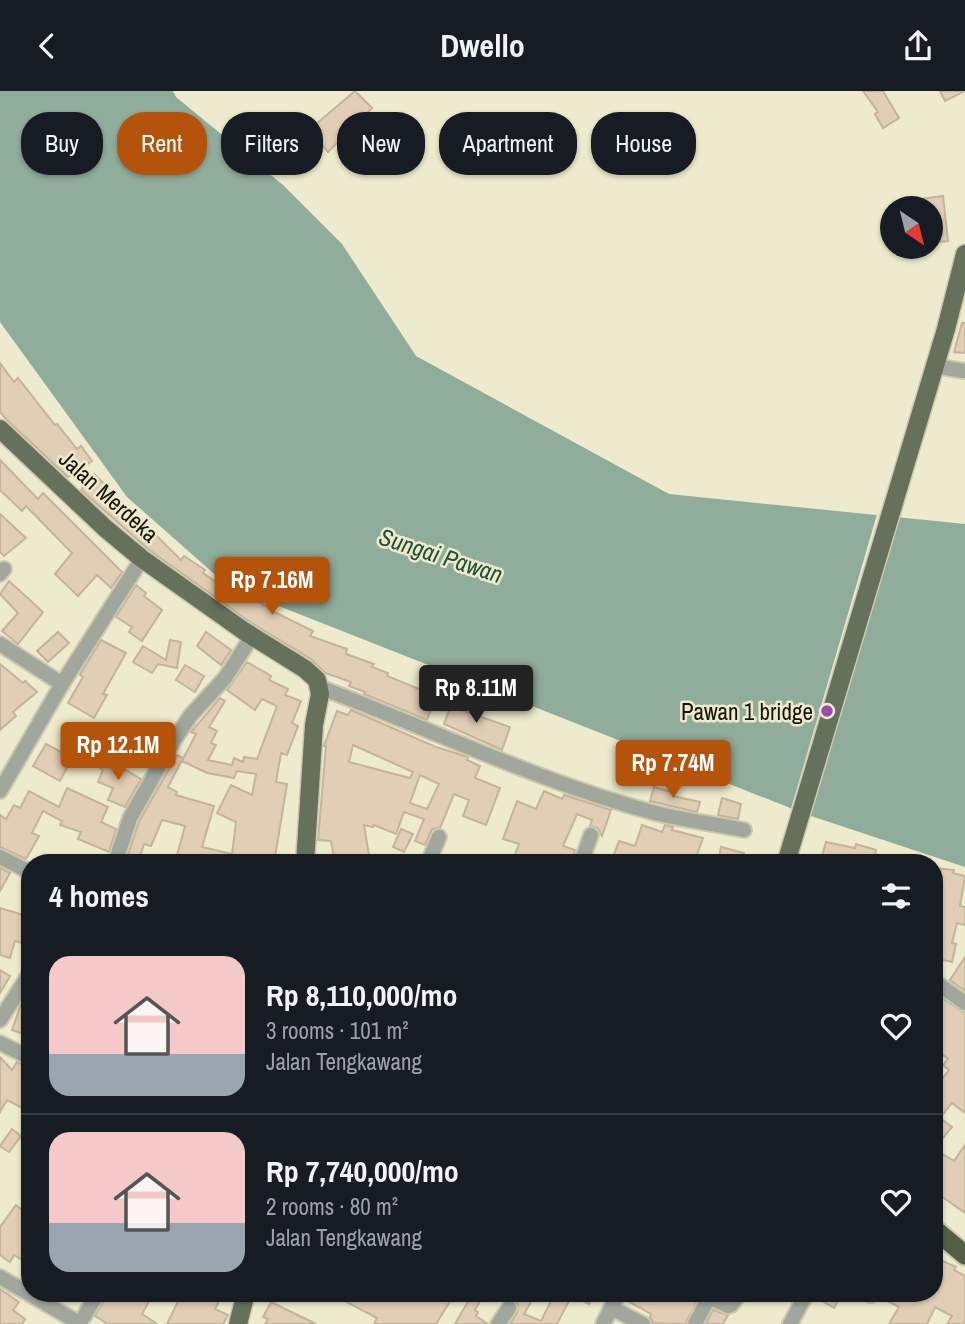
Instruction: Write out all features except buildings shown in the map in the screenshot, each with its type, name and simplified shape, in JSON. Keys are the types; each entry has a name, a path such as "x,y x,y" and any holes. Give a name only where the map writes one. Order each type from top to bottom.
{"highway":[{"path":"943,1222 965,1240"},
{"path":"943,1237 965,1255"}],"main road":[{"path":"789,854 906,457 961,290 965,254"},
{"name":"Jalan Merdeka","path":"0,429 50,484 136,568 304,681 317,697"},
{"name":"Jalan Merdeka","path":"0,445 141,558 244,631 311,674 317,697"},
{"path":"307,854 317,697"},
{"path":"238,1324 244,1302"}],"street":[{"path":"934,366 964,371"},
{"path":"1,786 136,568"},
{"path":"0,643 62,684"},
{"path":"118,854 130,818 179,743 191,715 225,678 247,644"},
{"path":"317,697 601,796 656,813 744,830"},
{"path":"584,854 591,835"},
{"path":"432,854 439,837"},
{"path":"0,857 21,868"},
{"path":"0,1020 21,987"},
{"path":"943,987 965,1003"},
{"path":"0,1043 21,1054"},
{"path":"0,1277 21,1289"},
{"path":"43,1302 80,1324 93,1302"},
{"path":"603,1324 614,1302"},
{"path":"695,1324 706,1302"},
{"path":"790,1324 802,1302"},
{"path":"498,1324 509,1308"},
{"path":"611,1308 643,1324"}],"water":[{"name":"Sungai Pawan","path":"0,91 173,91 176,97 194,112 117,112 117,175 207,175 207,122 221,134 221,175 271,175 283,185 342,244 416,356 669,494 965,524 965,867 943,860 943,854 926,854 808,815 228,586 127,497 0,322"}],"pier":[{"path":"878,511 894,513 804,817 790,812"}],"place":[{"name":"Pawan 1 bridge","path":"827,711"}]}
